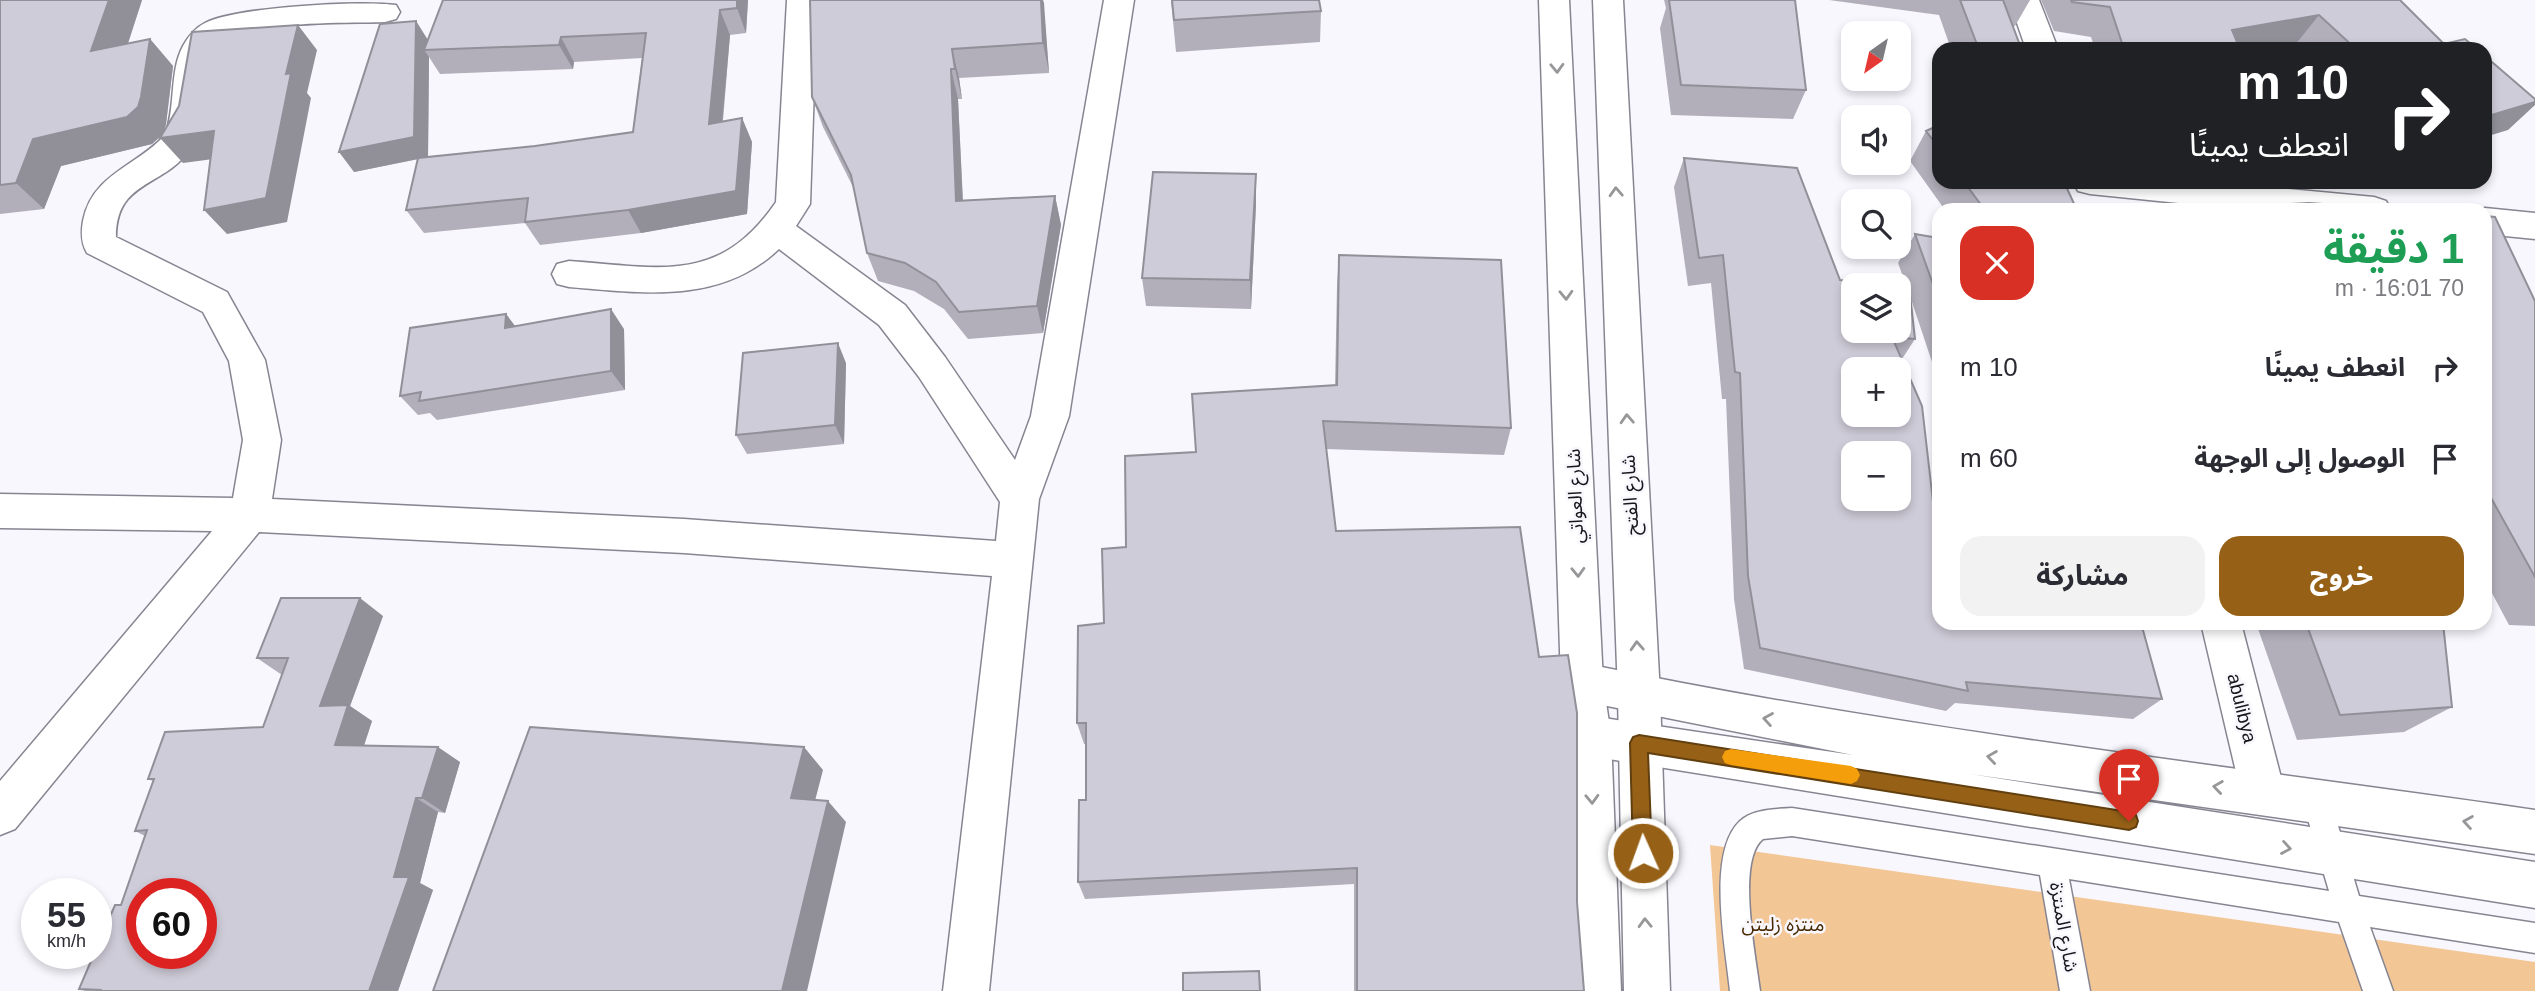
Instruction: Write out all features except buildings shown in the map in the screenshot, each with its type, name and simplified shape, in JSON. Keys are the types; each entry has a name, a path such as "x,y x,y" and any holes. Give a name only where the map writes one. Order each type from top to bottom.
{"street":[{"path":"569,274 665,279 699,277 732,269 760,251 779,231 793,204 802,0"},
{"path":"966,991 1020,499 1050,416 1119,0"},
{"name":"شارع العواتي","path":"1554,0 1583,682 1590,736 1598,991"},
{"name":"شارع الفتح","path":"1608,0 1639,695 1647,991"},
{"path":"2024,0 2039,42"},
{"path":"0,814 250,515 262,440 247,360 215,302 99,244 98,225 105,203 120,182 172,150 181,137 194,56 198,44 209,34 224,26 255,20 385,12"},
{"path":"2161,189 2303,203"},
{"path":"2492,221 2535,226"},
{"path":"2492,228 2508,257"},
{"path":"779,231 891,315 932,367 1020,499"},
{"path":"0,511 250,515 684,536 1014,560"},
{"name":"abulibya","path":"2223,630 2263,793"},
{"path":"1583,682 1639,695 1925,748 2316,799 2535,832"},
{"path":"1590,736 1940,789 2331,856 2535,885"}],"lane":[{"path":"2316,799 2331,856 2378,991"},
{"path":"1745,991 1735,877 1741,843 1748,832 1762,824 1792,822 2535,938"},
{"name":"شارع المنتزة","path":"2052,862 2075,991"}],"green space":[{"name":"منتزه زليتن","path":"1710,845 2535,962 2535,991 1720,991"}],"slow traffic":[{"path":"1731,757 1851,775"}],"route":[{"path":"1643,853 1639,743 2129,821"}]}
